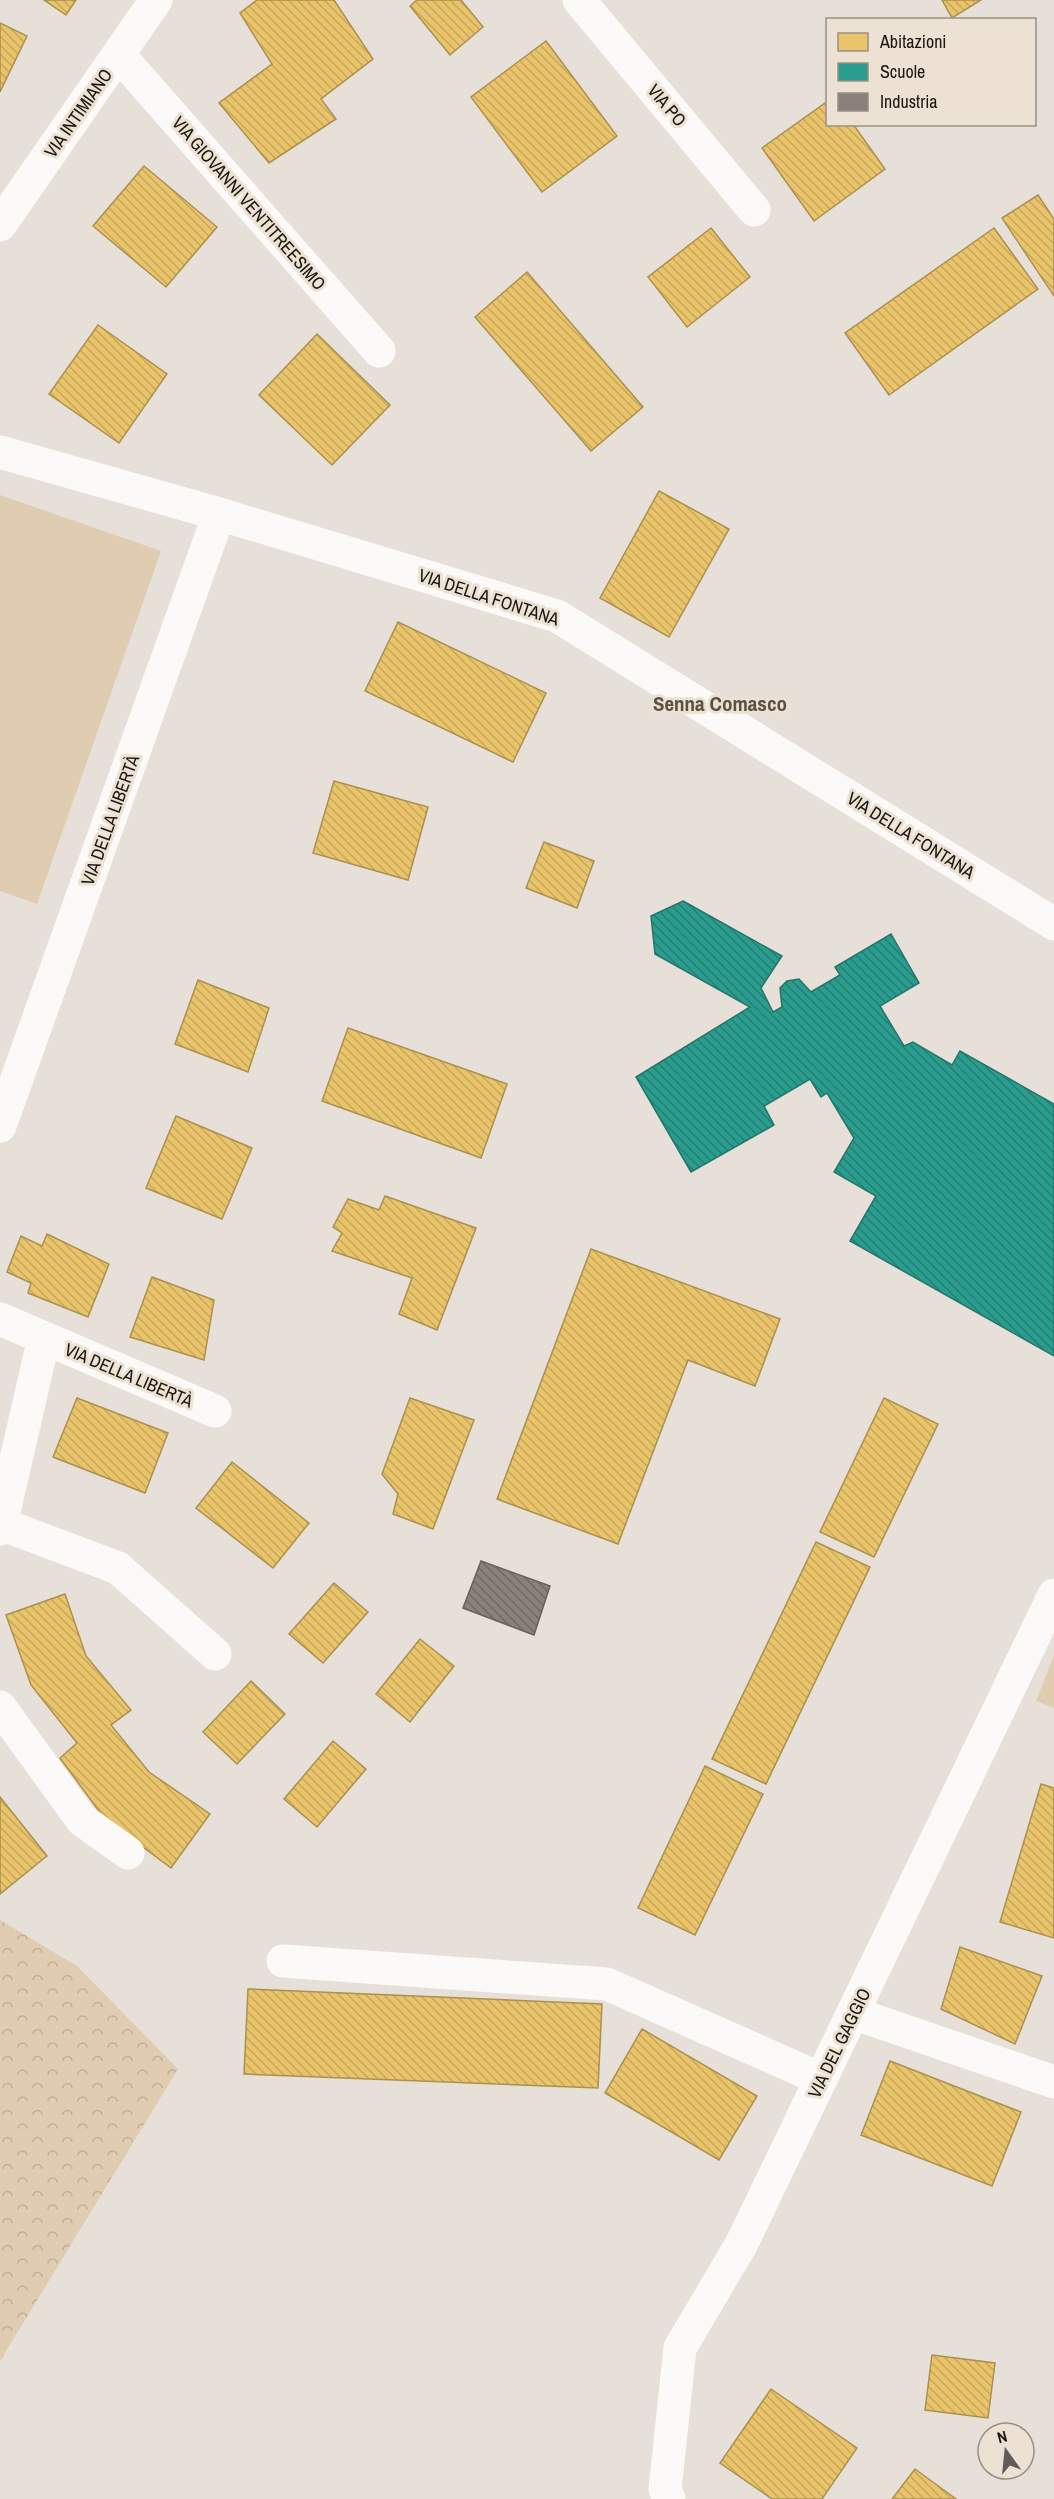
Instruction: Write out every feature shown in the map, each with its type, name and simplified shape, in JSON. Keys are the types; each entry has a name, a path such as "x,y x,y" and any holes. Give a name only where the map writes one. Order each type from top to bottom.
{"street":[{"name":"VIA INTIMIANO","path":"0,225 156,0"},
{"name":"VIA PO","path":"579,0 754,210"},
{"name":"VIA GIOVANNI VENTITREESIMO","path":"119,55 380,351"},
{"name":"VIA DELLA FONTANA","path":"0,452 219,514 557,616 1054,924"},
{"name":"VIA DELLA LIBERTÀ","path":"0,1126 219,514"},
{"name":"VIA DELLA LIBERTÀ","path":"0,1319 215,1411"},
{"name":"VIA DELLA LIBERTÀ","path":"44,1338 1,1526 118,1568 215,1654"},
{"name":"VIA DEL GAGGIO","path":"669,2499 666,2489 680,2348 742,2243 1054,1595"},
{"path":"0,1707 82,1820 128,1853"},
{"path":"283,1961 607,1984 821,2079"},
{"path":"853,2013 1054,2082"}],"green space":[{"path":"0,495 161,551 37,904 0,891"},
{"path":"1054,1655 1054,1708 1036,1701"},
{"path":"0,1920 77,1966 178,2069 0,2361"}],"building: Abitazioni":[{"path":"44,0 76,0 66,15"},
{"path":"257,0 334,0 373,59 321,99 336,119 269,163 219,103 272,64 240,13"},
{"path":"417,0 461,0 483,27 450,55 410,6"},
{"path":"942,0 981,0 952,18"},
{"path":"0,23 27,36 0,92"},
{"path":"546,41 617,136 542,192 471,97"},
{"path":"826,102 826,126 854,126 885,169 814,221 762,148"},
{"path":"144,166 217,227 166,287 93,226"},
{"path":"1038,195 1054,219 1054,296 1002,218"},
{"path":"711,228 750,277 687,327 648,277"},
{"path":"994,228 1038,289 889,395 845,333"},
{"path":"527,272 643,407 591,451 475,317"},
{"path":"98,325 167,374 119,443 49,394"},
{"path":"317,334 390,405 332,465 259,395"},
{"path":"659,491 729,529 669,637 600,598"},
{"path":"398,622 546,693 513,762 365,691"},
{"path":"334,781 428,807 408,880 313,853"},
{"path":"544,842 594,861 577,908 526,888"},
{"path":"198,980 269,1008 248,1072 175,1044"},
{"path":"348,1028 507,1084 481,1158 322,1101"},
{"path":"176,1116 252,1148 222,1219 146,1188"},
{"path":"385,1196 476,1228 437,1330 399,1314 412,1278 332,1251 342,1233 333,1227 348,1199 379,1210"},
{"path":"47,1234 109,1264 88,1317 28,1293 31,1283 7,1272 21,1236 42,1246"},
{"path":"591,1249 780,1319 755,1386 688,1360 618,1544 497,1499"},
{"path":"152,1277 214,1300 204,1360 130,1337"},
{"path":"77,1398 168,1433 145,1493 53,1457"},
{"path":"410,1398 474,1420 433,1529 393,1514 398,1494 382,1474"},
{"path":"884,1398 938,1424 874,1557 820,1532"},
{"path":"232,1462 309,1523 273,1568 196,1508"},
{"path":"816,1542 870,1567 766,1784 712,1759"},
{"path":"334,1583 368,1612 323,1663 289,1634"},
{"path":"65,1594 86,1656 131,1710 111,1725 149,1772 210,1814 171,1868 104,1818 60,1758 77,1743 31,1685 6,1615"},
{"path":"420,1639 454,1666 410,1722 376,1694"},
{"path":"251,1681 285,1714 237,1764 203,1732"},
{"path":"333,1741 366,1769 317,1827 284,1799"},
{"path":"705,1766 763,1794 695,1935 638,1908"},
{"path":"1041,1784 1054,1788 1054,1938 1000,1922"},
{"path":"0,1797 47,1856 0,1894"},
{"path":"960,1947 1042,1976 1015,2044 941,2009"},
{"path":"248,1989 602,2004 598,2088 244,2074"},
{"path":"642,2029 757,2096 719,2160 605,2093"},
{"path":"890,2061 1021,2112 992,2186 861,2135"},
{"path":"932,2355 995,2363 988,2418 925,2410"},
{"path":"771,2389 857,2448 822,2499 772,2499 720,2463"},
{"path":"915,2469 956,2499 892,2499"}],"building: Scuole":[{"path":"683,901 782,956 761,988 773,1012 782,1007 780,988 787,981 799,979 811,992 840,975 835,967 891,934 919,983 880,1006 904,1046 913,1042 952,1065 960,1051 1054,1104 1054,1356 850,1241 876,1196 834,1172 854,1138 827,1093 821,1097 810,1079 764,1106 774,1125 691,1172 636,1077 750,1007 655,954 651,916"}],"building: Industria":[{"path":"481,1561 550,1586 534,1635 463,1608"}],"district":[{"name":"Senna Comasco","path":"720,703"}]}
